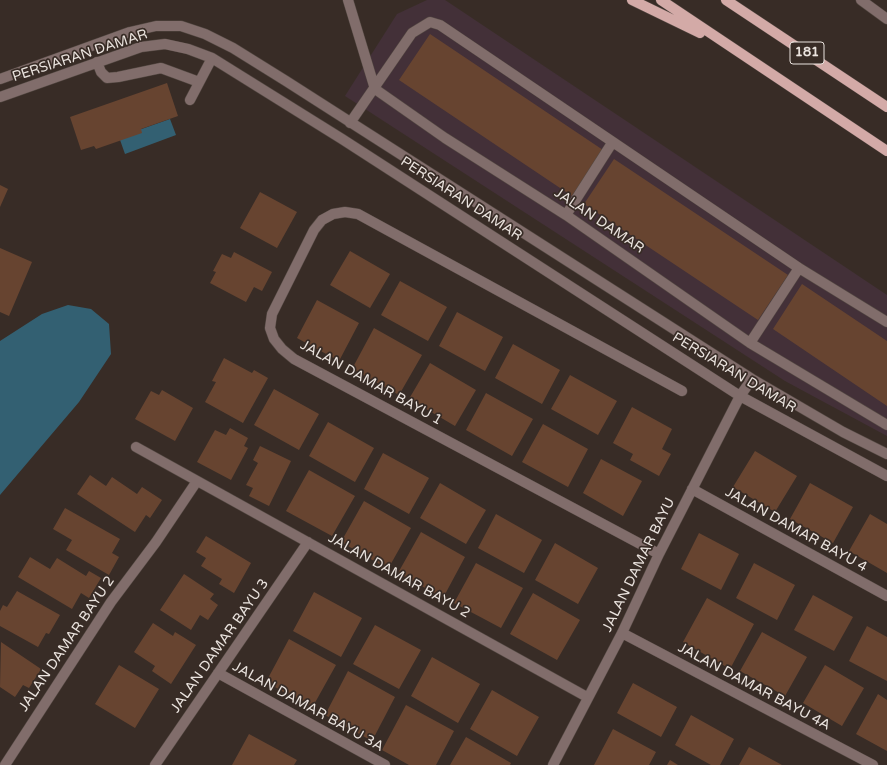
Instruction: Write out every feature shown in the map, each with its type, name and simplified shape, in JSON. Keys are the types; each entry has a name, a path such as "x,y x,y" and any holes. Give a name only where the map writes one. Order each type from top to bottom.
{"main road":[{"path":"632,0 733,49"},
{"name":"181","path":"661,0 887,151"},
{"name":"181","path":"726,0 887,107"}],"street":[{"path":"348,0 375,89"},
{"path":"861,0 887,19"},
{"path":"350,123 412,34 430,22 440,25 612,143 799,268 887,322"},
{"name":"PERSIARAN DAMAR","path":"0,79 130,32 156,26 182,26 205,34 232,48 752,379 843,432 887,454"},
{"name":"PERSIARAN DAMAR","path":"0,97 141,47 165,44 188,49 212,58 342,139 740,396 887,476"},
{"path":"190,100 212,58"},
{"path":"97,62 101,72 107,78 161,68 199,82"},
{"name":"JALAN DAMAR","path":"375,89 446,138 566,215 750,342 887,425"},
{"path":"566,215 612,143"},
{"name":"JALAN DAMAR BAYU 1","path":"659,554 294,359 282,349 274,339 270,328 272,314 314,230 322,220 333,214 345,212 358,214 682,391"},
{"path":"750,342 799,268"},
{"name":"JALAN DAMAR BAYU","path":"555,764 587,697 622,633 659,554 692,489 740,396 752,379"},
{"name":"JALAN DAMAR BAYU 2","path":"136,447 587,697"},
{"name":"JALAN DAMAR BAYU 2","path":"5,765 110,602 156,542 197,481"},
{"name":"JALAN DAMAR BAYU 4","path":"692,489 887,596"},
{"name":"JALAN DAMAR BAYU 3","path":"155,765 308,542"},
{"name":"JALAN DAMAR BAYU 4A","path":"622,633 873,765"},
{"name":"JALAN DAMAR BAYU 3A","path":"218,673 385,765"}],"shaded area":[{"path":"427,0 445,0 887,295 887,436 785,381 345,96 397,14"}],"water":[{"path":"170,119 176,135 125,154 119,137"},
{"path":"68,305 91,309 109,324 111,354 79,402 0,495 0,341 42,314"}],"building":[{"path":"430,34 603,150 572,196 399,80"},
{"path":"167,83 178,116 141,129 142,133 96,149 94,146 81,150 70,117"},
{"path":"614,159 788,275 758,320 584,204"},
{"path":"0,185 8,189 0,207"},
{"path":"260,192 297,212 277,248 240,228"},
{"path":"0,248 32,262 9,316 0,312"},
{"path":"350,251 390,274 370,308 330,285"},
{"path":"234,252 272,272 262,291 254,287 246,302 210,283 216,272 213,271 222,254 231,258"},
{"path":"400,281 447,307 428,341 381,315"},
{"path":"802,284 887,341 887,406 773,329"},
{"path":"317,300 359,323 339,361 297,338"},
{"path":"457,312 503,337 485,371 439,346"},
{"path":"374,328 422,355 399,395 352,369"},
{"path":"513,344 560,370 542,404 495,378"},
{"path":"224,358 252,373 254,370 268,378 243,423 205,402 216,382 212,381"},
{"path":"430,363 476,390 455,426 409,399"},
{"path":"570,375 617,401 598,435 551,409"},
{"path":"274,389 319,414 299,450 254,425"},
{"path":"162,390 193,408 175,441 135,419 151,391 159,395"},
{"path":"486,393 533,419 512,456 466,430"},
{"path":"632,407 672,429 662,449 671,454 659,476 630,460 633,454 613,443"},
{"path":"328,422 374,448 355,482 309,456"},
{"path":"543,424 588,449 568,487 522,462"},
{"path":"230,428 248,438 244,446 248,448 231,480 197,462 215,430 226,435"},
{"path":"260,446 291,461 269,506 249,496 253,488 246,485 258,463 253,460"},
{"path":"755,451 797,476 775,512 733,487"},
{"path":"383,453 429,478 409,514 364,489"},
{"path":"601,459 642,481 623,516 583,493"},
{"path":"309,470 355,496 332,536 286,511"},
{"path":"90,475 106,486 112,477 137,494 142,487 162,500 150,518 146,515 135,532 77,494"},
{"path":"440,483 486,510 466,544 420,518"},
{"path":"810,483 853,507 833,543 790,519"},
{"path":"364,501 411,528 388,569 341,542"},
{"path":"65,508 120,539 112,553 119,557 109,575 66,550 72,540 53,529"},
{"path":"496,514 542,540 524,573 478,548"},
{"path":"870,514 887,524 887,573 849,551"},
{"path":"421,532 465,557 443,598 398,573"},
{"path":"699,533 739,554 721,590 681,569"},
{"path":"206,536 251,563 234,593 219,584 222,579 201,566 206,558 196,552"},
{"path":"555,543 598,568 578,604 535,580"},
{"path":"30,557 50,569 57,558 86,576 89,571 101,578 89,598 81,593 72,609 18,577"},
{"path":"476,563 523,588 501,628 454,603"},
{"path":"754,563 795,585 777,620 736,598"},
{"path":"184,574 214,594 210,599 218,605 208,620 200,615 191,630 160,610"},
{"path":"17,591 60,615 49,634 46,633 38,647 0,626 0,611 3,605 7,607"},
{"path":"314,592 362,618 341,657 293,631"},
{"path":"533,593 580,620 557,660 510,634"},
{"path":"813,595 853,617 834,651 794,630"},
{"path":"707,598 754,624 730,669 683,642"},
{"path":"153,623 173,636 175,632 196,645 171,684 152,671 155,666 134,652"},
{"path":"375,625 421,650 399,689 353,664"},
{"path":"867,626 887,637 887,681 849,661"},
{"path":"762,632 807,657 785,696 740,671"},
{"path":"289,639 336,665 312,708 266,682"},
{"path":"1,642 41,669 29,688 23,685 15,697 0,687"},
{"path":"432,657 480,684 458,723 411,696"},
{"path":"119,665 159,689 135,728 95,704"},
{"path":"825,665 864,688 842,726 803,703"},
{"path":"348,671 395,697 372,741 325,715"},
{"path":"633,683 677,707 661,737 617,713"},
{"path":"492,690 539,717 517,756 470,729"},
{"path":"878,694 887,700 887,751 856,734"},
{"path":"406,705 454,731 436,765 409,765 382,750"},
{"path":"691,715 734,739 720,765 711,765 675,745"},
{"path":"613,729 656,752 649,765 594,765"},
{"path":"249,734 297,760 294,765 232,765"},
{"path":"466,737 511,763 510,765 450,765"},
{"path":"749,747 782,765 739,765"},
{"path":"670,760 678,765 667,765"}]}
